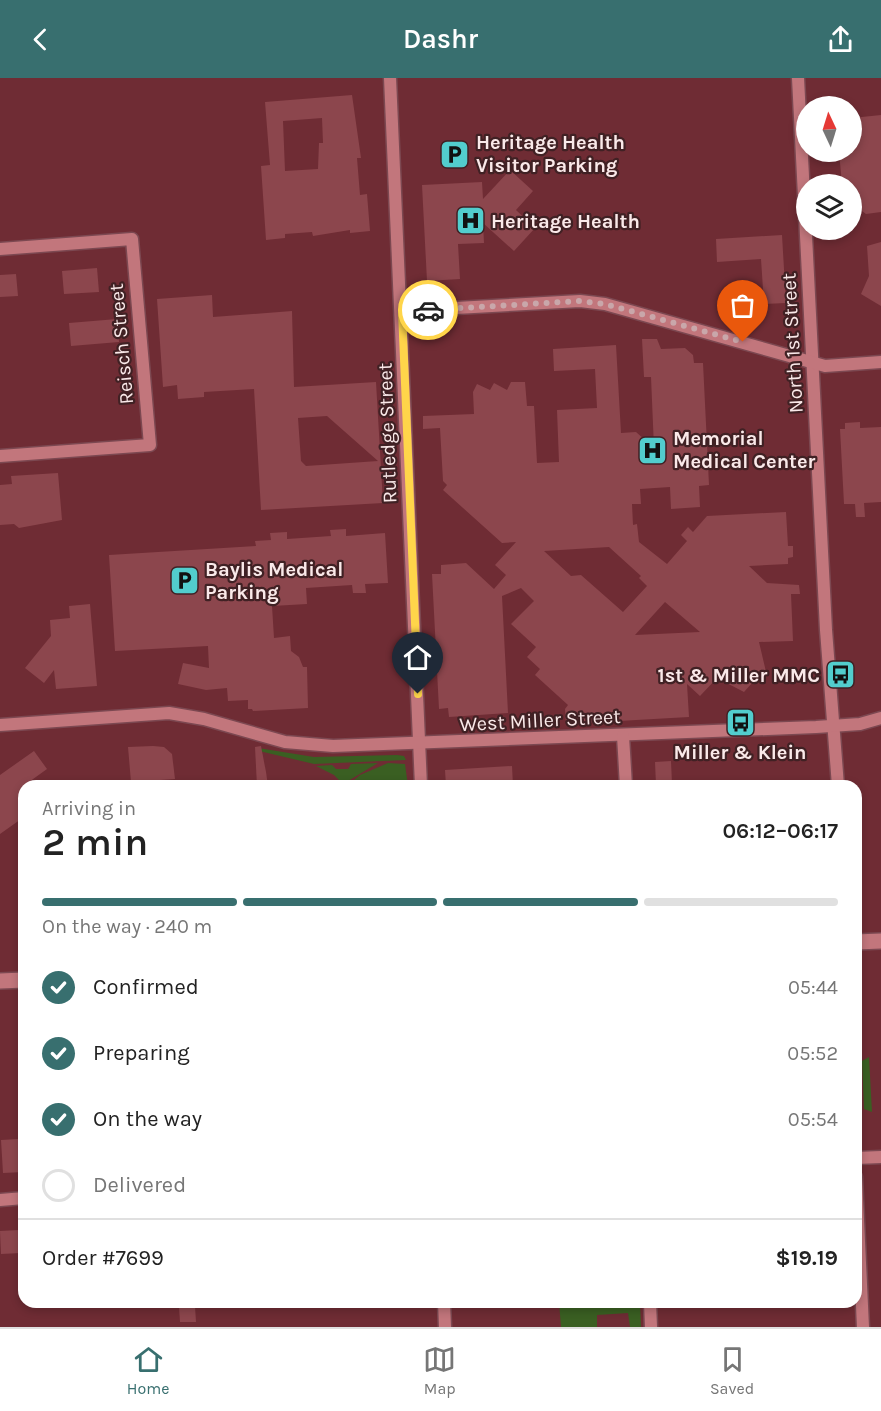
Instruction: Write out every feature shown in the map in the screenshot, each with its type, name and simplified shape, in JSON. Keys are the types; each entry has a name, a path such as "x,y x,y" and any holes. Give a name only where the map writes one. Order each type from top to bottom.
{"street":[{"name":"Rutledge Street","path":"390,78 421,780"},
{"name":"North 1st Street","path":"798,78 826,630 838,780"},
{"name":"Reisch Street","path":"0,249 132,239 150,445 0,456"},
{"path":"402,311 572,301 603,303 825,366 881,362"},
{"name":"West Miller Street","path":"0,725 169,714 204,719 247,733 303,744 420,743 623,736 834,726 860,724 881,718"},
{"path":"623,736 626,780"},
{"path":"862,942 881,941"},
{"path":"0,981 18,980"},
{"path":"862,1158 881,1156"},
{"path":"0,1200 18,1198"},
{"path":"862,1306 863,1327"},
{"path":"444,1308 445,1327"},
{"path":"650,1308 651,1327"}],"green space":[{"path":"258,748 314,757 397,755 404,756 406,760 314,764 255,750"},
{"path":"378,763 350,780 339,780 316,766 332,765 336,769 348,769 351,764"},
{"path":"388,763 405,764 407,780 354,780 360,775"},
{"path":"869,1057 872,1112 864,1109 862,1061"},
{"path":"559,1308 640,1308 641,1327 630,1327 628,1313 597,1315 597,1327 561,1327"}],"building":[{"path":"352,95 361,158 357,158 360,195 367,194 370,231 350,233 350,230 313,236 312,232 285,234 285,238 266,240 261,166 270,165 265,102","holes":["322,118 323,143 319,143 318,169 285,171 283,121"]},
{"path":"881,115 881,212 866,214 862,211 862,174 841,174 840,162 862,162 862,117"},
{"path":"510,170 533,191 516,210 535,228 514,251 483,223 484,243 458,244 460,279 427,281 422,185 482,182 483,199"},
{"path":"782,235 786,303 764,304 761,259 717,262 716,239"},
{"path":"881,242 881,306 861,294 869,276 867,246"},
{"path":"97,268 99,292 64,294 62,271"},
{"path":"16,274 18,296 0,297 0,275"},
{"path":"212,295 213,317 292,311 294,387 376,382 383,503 261,510 254,389 204,392 204,397 178,399 177,385 163,387 157,299","holes":["327,416 378,461 306,466 301,461 298,418"]},
{"path":"117,319 119,342 71,346 69,323"},
{"path":"642,339 657,339 661,349 685,348 693,355 694,363 703,363 709,485 699,486 700,507 671,509 670,487 640,489 641,504 632,504 633,525 637,524 639,542 667,564 687,541 681,535 688,527 693,532 707,516 786,512 788,546 793,546 793,557 788,558 788,564 749,566 767,583 799,585 800,594 791,594 793,641 759,642 767,676 753,682 744,692 717,678 700,696 687,684 689,717 566,724 565,709 568,705 535,675 540,669 527,657 536,647 511,624 534,601 521,588 502,596 508,713 449,717 448,708 439,709 432,574 441,574 441,565 466,563 494,589 506,575 495,565 516,542 502,543 443,490 447,485 443,481 440,428 423,429 423,416 474,414 473,392 477,384 490,390 494,383 507,390 511,382 525,382 527,406 534,406 537,463 559,462 557,410 597,408 595,369 554,371 553,349 616,345 621,433 636,432 654,448 651,377 644,377","holes":["609,547 641,576 639,578 647,586 623,612 581,575 571,576 544,551","665,602 700,632 635,635"]},
{"path":"860,422 860,428 881,427 881,502 864,503 865,517 856,517 855,504 844,504 840,429 845,429 845,423"},
{"path":"58,473 62,520 19,528 14,524 0,525 0,485 12,484 11,476"},
{"path":"346,529 346,536 385,533 388,583 365,584 366,593 353,593 352,585 306,588 307,604 272,606 274,638 290,636 291,651 299,657 303,667 307,667 308,708 253,711 248,709 248,700 228,701 227,688 206,690 178,684 183,663 209,668 208,646 115,651 109,555 256,546 255,541 271,540 270,533 287,532 287,539 331,536 330,530"},
{"path":"90,604 97,686 56,689 54,670 44,683 25,668 51,636 50,620 70,618 69,606"},
{"path":"261,746 267,780 257,780 255,747"},
{"path":"128,747 164,747 172,754 175,779 131,780"},
{"path":"34,751 47,769 32,780 18,780 18,821 0,834 0,775"},
{"path":"671,761 672,780 656,780 655,762"},
{"path":"512,766 513,780 446,780 445,770"},
{"path":"18,1139 18,1172 3,1173 1,1140"},
{"path":"18,1230 18,1253 1,1254 0,1231"},
{"path":"179,1308 195,1308 196,1322 180,1322"}],"way so far":[{"path":"428,310 580,301 605,304 743,342"}],"place":[{"name":"Heritage Health Visitor Parking","path":"455,154"},
{"name":"Heritage Health","path":"470,221"},
{"name":"Memorial Medical Center","path":"652,450"},
{"name":"Baylis Medical Parking","path":"184,581"},
{"name":"1st & Miller MMC","path":"841,675"},
{"name":"Miller & Klein","path":"740,722"}],"route":[{"path":"418,694 402,311 428,310"}]}
